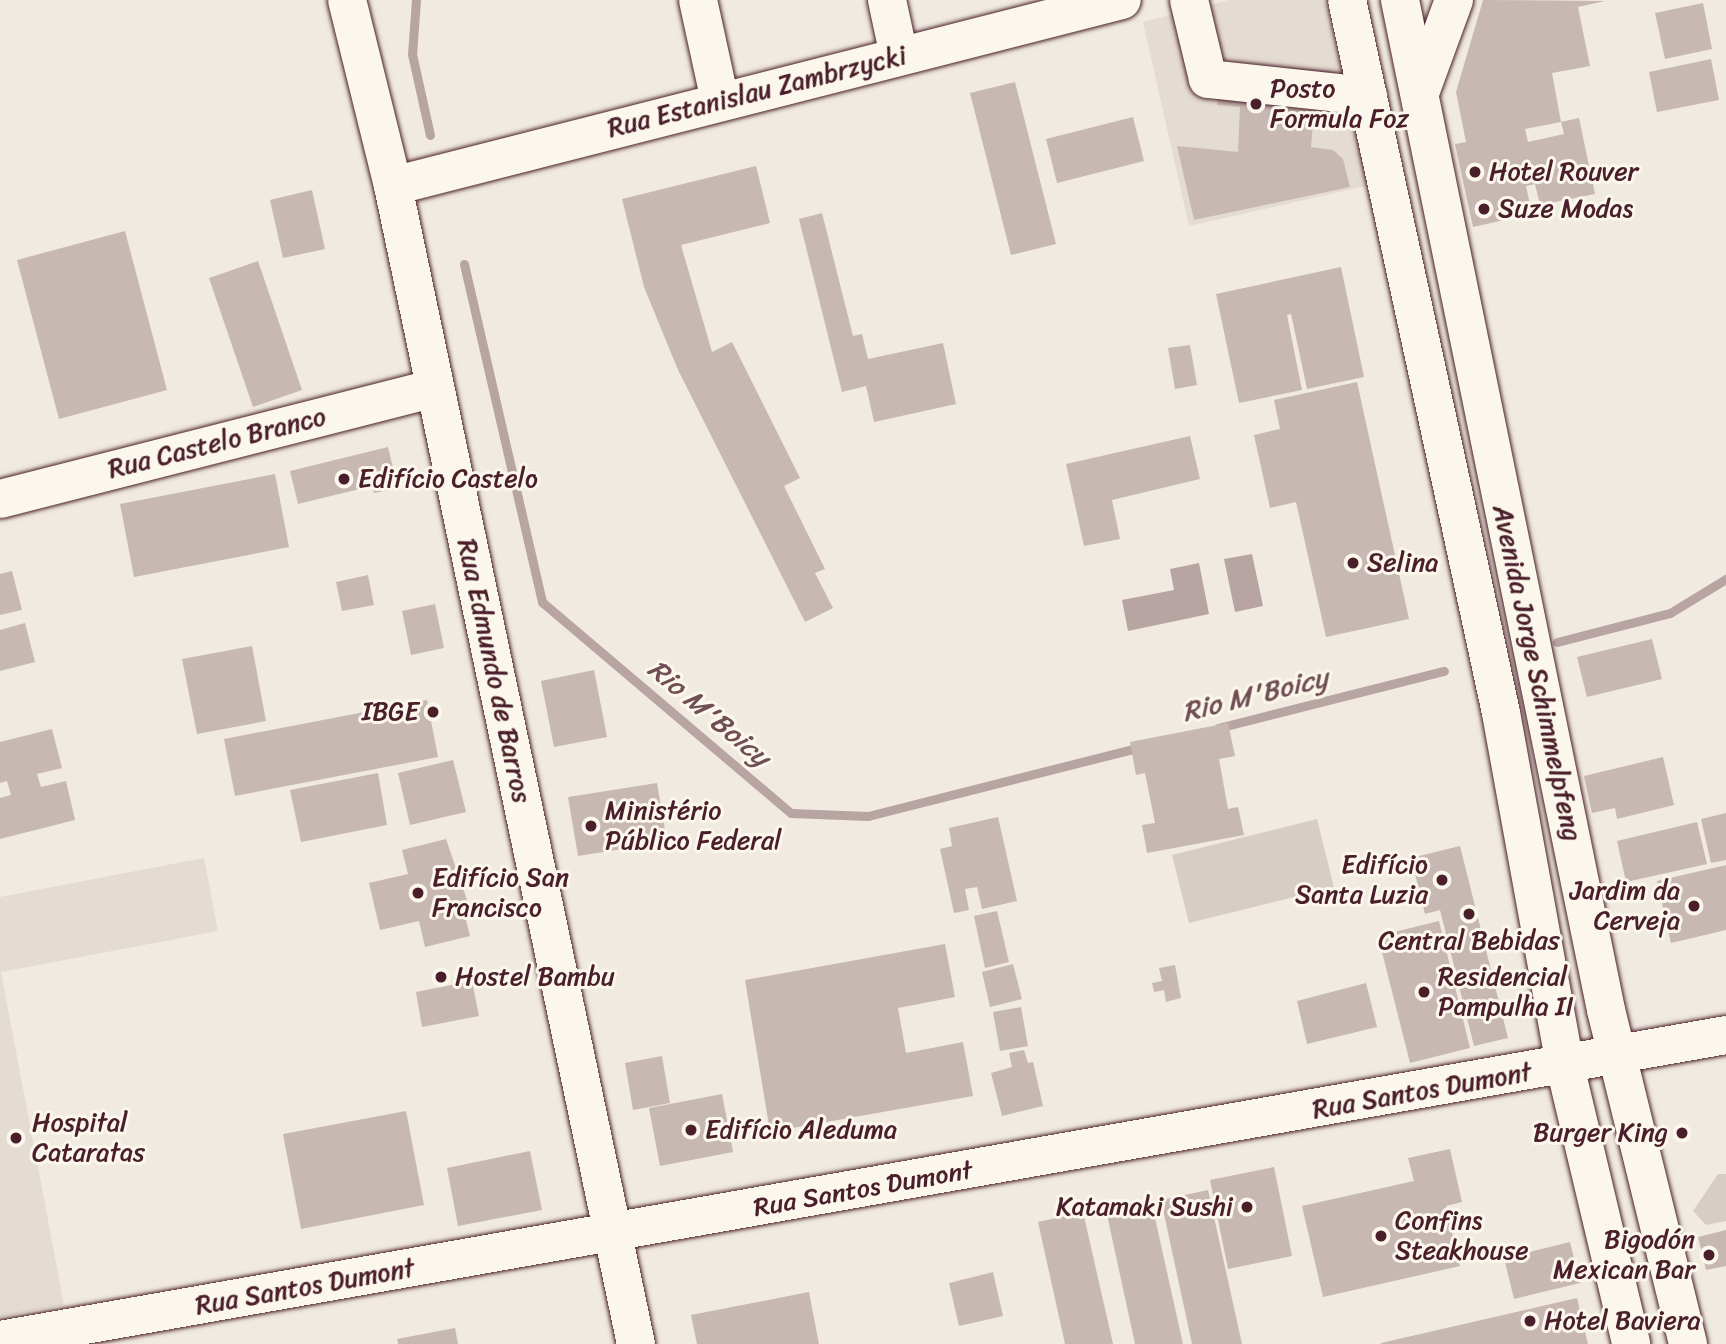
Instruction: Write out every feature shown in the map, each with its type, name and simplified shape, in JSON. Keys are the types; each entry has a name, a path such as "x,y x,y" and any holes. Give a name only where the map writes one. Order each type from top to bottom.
{"street":[{"name":"Rua Edmundo de Barros","path":"347,0 393,186 636,1344"},
{"path":"698,0 720,101"},
{"path":"887,0 899,56"},
{"name":"Rua Estanislau Zambrzycki","path":"393,186 1122,0"},
{"path":"1189,0 1208,79 1368,96"},
{"name":"Avenida Jorge Schimmelpfeng","path":"1347,0 1501,713 1565,1066 1631,1344"},
{"name":"Avenida Jorge Schimmelpfeng","path":"1400,0 1617,1056 1688,1344"},
{"path":"1419,95 1454,0"},
{"name":"Rua Castelo Branco","path":"0,499 435,388"},
{"name":"Rua Santos Dumont","path":"0,1340 1565,1066 1726,1035"}],"shaded area":[{"name":"Posto Formula Foz","path":"1229,0 1325,0 1370,185 1189,226 1143,22"},
{"path":"1252,554 1263,606 1235,612 1224,559"},
{"path":"1199,563 1209,614 1128,631 1122,600 1174,590 1170,569"},
{"path":"1317,819 1334,887 1189,923 1172,855"},
{"name":"Hospital Cataratas","path":"204,858 218,931 1,972 64,1305 0,1317 0,897"},
{"path":"1718,1174 1726,1174 1726,1221 1706,1225 1693,1211"}],"building":[{"path":"1483,0 1605,1 1578,7 1590,66 1552,73 1561,122 1579,118 1595,194 1540,205 1535,184 1526,186 1532,214 1473,227 1455,144 1466,142 1456,92","holes":["1561,122 1564,134 1528,142 1525,129"]},
{"path":"1703,3 1712,49 1665,59 1655,13"},
{"path":"1711,59 1719,100 1657,112 1649,72"},
{"path":"1221,62 1331,71 1328,112 1314,111 1311,147 1333,150 1343,159 1350,187 1194,220 1177,146 1238,152 1240,107 1217,105"},
{"path":"1015,82 1056,244 1011,255 970,93"},
{"path":"1133,117 1144,161 1057,183 1046,139"},
{"path":"756,166 770,223 681,245 712,352 732,342 800,478 784,486 825,569 815,573 833,608 805,622 678,370 644,287 622,199"},
{"path":"312,190 325,249 283,258 270,200"},
{"path":"822,213 853,336 862,334 868,359 943,343 956,404 874,422 866,386 842,392 799,219"},
{"path":"125,231 167,390 59,419 17,260"},
{"path":"258,261 302,390 253,407 209,278"},
{"path":"1341,267 1364,377 1307,389 1291,314 1287,315 1302,390 1239,403 1216,294"},
{"path":"1190,345 1197,385 1175,389 1168,348"},
{"name":"Selina","path":"1357,382 1409,619 1326,637 1296,502 1270,508 1254,435 1280,429 1274,400"},
{"path":"1190,436 1200,479 1112,500 1120,539 1084,546 1066,464"},
{"name":"Edifício Castelo","path":"388,447 398,488 374,493 372,486 298,504 290,471"},
{"path":"275,474 289,547 134,577 120,504"},
{"path":"12,571 22,610 0,615 0,574"},
{"path":"368,575 374,605 342,611 336,582"},
{"path":"435,604 444,648 411,655 402,611"},
{"path":"25,623 35,662 0,671 0,630"},
{"path":"1652,639 1662,679 1587,697 1577,657"},
{"path":"252,646 266,721 197,734 182,659"},
{"path":"594,670 607,737 554,747 541,681"},
{"path":"427,700 438,757 235,796 224,739"},
{"path":"1228,723 1235,756 1219,759 1228,809 1238,807 1244,835 1147,853 1142,825 1155,823 1145,773 1136,775 1130,742"},
{"path":"52,729 62,768 37,774 41,787 66,781 75,820 0,839 0,798 11,795 7,781 0,783 0,742"},
{"path":"1663,757 1674,805 1617,819 1615,808 1592,813 1584,776"},
{"path":"453,760 466,812 410,825 398,773"},
{"path":"378,773 387,825 301,842 290,790"},
{"path":"657,783 667,842 578,856 568,797"},
{"path":"1726,813 1726,860 1711,863 1701,819"},
{"path":"998,817 1017,901 982,909 977,887 965,889 969,910 954,913 940,849 952,846 949,828"},
{"path":"1697,822 1707,864 1626,882 1617,841"},
{"name":"Edifício San Francisco","path":"446,839 468,903 462,904 470,936 425,947 419,921 380,930 369,883 408,874 402,850"},
{"path":"1460,846 1508,1038 1474,1046 1440,910 1425,914 1411,858"},
{"name":"Jardim da Cerveja","path":"1726,865 1726,930 1671,943 1657,881"},
{"path":"997,911 1009,962 985,968 974,916"},
{"name":"Residencial Pampulha II","path":"1439,921 1470,1048 1410,1063 1378,936"},
{"path":"945,944 955,997 898,1008 906,1053 963,1042 973,1096 770,1132 745,980"},
{"path":"1013,964 1022,999 990,1007 982,972"},
{"path":"1175,965 1181,998 1166,1002 1164,990 1154,992 1152,983 1162,981 1159,968"},
{"path":"472,981 479,1016 422,1027 416,992"},
{"path":"1366,983 1377,1027 1307,1044 1297,1001"},
{"path":"1021,1007 1028,1046 1000,1051 993,1012"},
{"path":"1024,1050 1028,1063 1033,1062 1043,1106 1002,1116 991,1073 1012,1067 1009,1053"},
{"path":"662,1056 670,1103 633,1110 625,1063"},
{"name":"Edifício Aleduma","path":"722,1094 733,1152 660,1166 649,1108"},
{"path":"406,1111 424,1205 301,1229 283,1134"},
{"name":"Confins Steakhouse","path":"1450,1149 1462,1202 1446,1206 1460,1266 1323,1297 1302,1206 1414,1181 1408,1158"},
{"path":"530,1151 542,1210 458,1226 447,1168"},
{"path":"1274,1167 1292,1256 1228,1269 1210,1180"},
{"path":"1208,1190 1242,1344 1192,1344 1161,1200"},
{"path":"1151,1200 1183,1344 1135,1344 1106,1210"},
{"path":"1083,1212 1113,1344 1065,1344 1038,1222"},
{"path":"1726,1230 1726,1266 1706,1270 1698,1237"},
{"path":"1570,1242 1580,1283 1514,1299 1504,1258"},
{"path":"993,1272 1003,1316 959,1326 949,1283"},
{"path":"809,1292 819,1344 697,1344 691,1315"},
{"name":"Hotel Baviera","path":"1577,1298 1588,1344 1381,1344 1381,1343"},
{"path":"455,1328 458,1344 398,1344 397,1339"}],"waterway":[{"name":"Rio M'Boicy","path":"416,0 412,54 430,135"},
{"name":"Rio M'Boicy","path":"464,264 542,602 791,813 868,816 1140,747"},
{"name":"Rio M'Boicy","path":"1557,642 1670,613 1726,579"},
{"name":"Rio M'Boicy","path":"1218,728 1444,671"}],"place":[{"name":"Posto Formula Foz","path":"1256,104"},
{"name":"Hotel Rouver","path":"1475,172"},
{"name":"Suze Modas","path":"1484,209"},
{"name":"Edifício Castelo","path":"344,479"},
{"name":"Selina","path":"1353,563"},
{"name":"IBGE","path":"433,712"},
{"name":"Ministério Público Federal","path":"591,826"},
{"name":"Edifício Santa Luzia","path":"1442,880"},
{"name":"Edifício San Francisco","path":"418,893"},
{"name":"Jardim da Cerveja","path":"1694,906"},
{"name":"Central Bebidas","path":"1469,914"},
{"name":"Hostel Bambu","path":"441,977"},
{"name":"Residencial Pampulha II","path":"1424,992"},
{"name":"Edifício Aleduma","path":"691,1130"},
{"name":"Burger King","path":"1682,1133"},
{"name":"Hospital Cataratas","path":"16,1138"},
{"name":"Katamaki Sushi","path":"1247,1207"},
{"name":"Confins Steakhouse","path":"1381,1236"},
{"name":"Bigodón Mexican Bar","path":"1709,1255"},
{"name":"Hotel Baviera","path":"1530,1321"}]}
